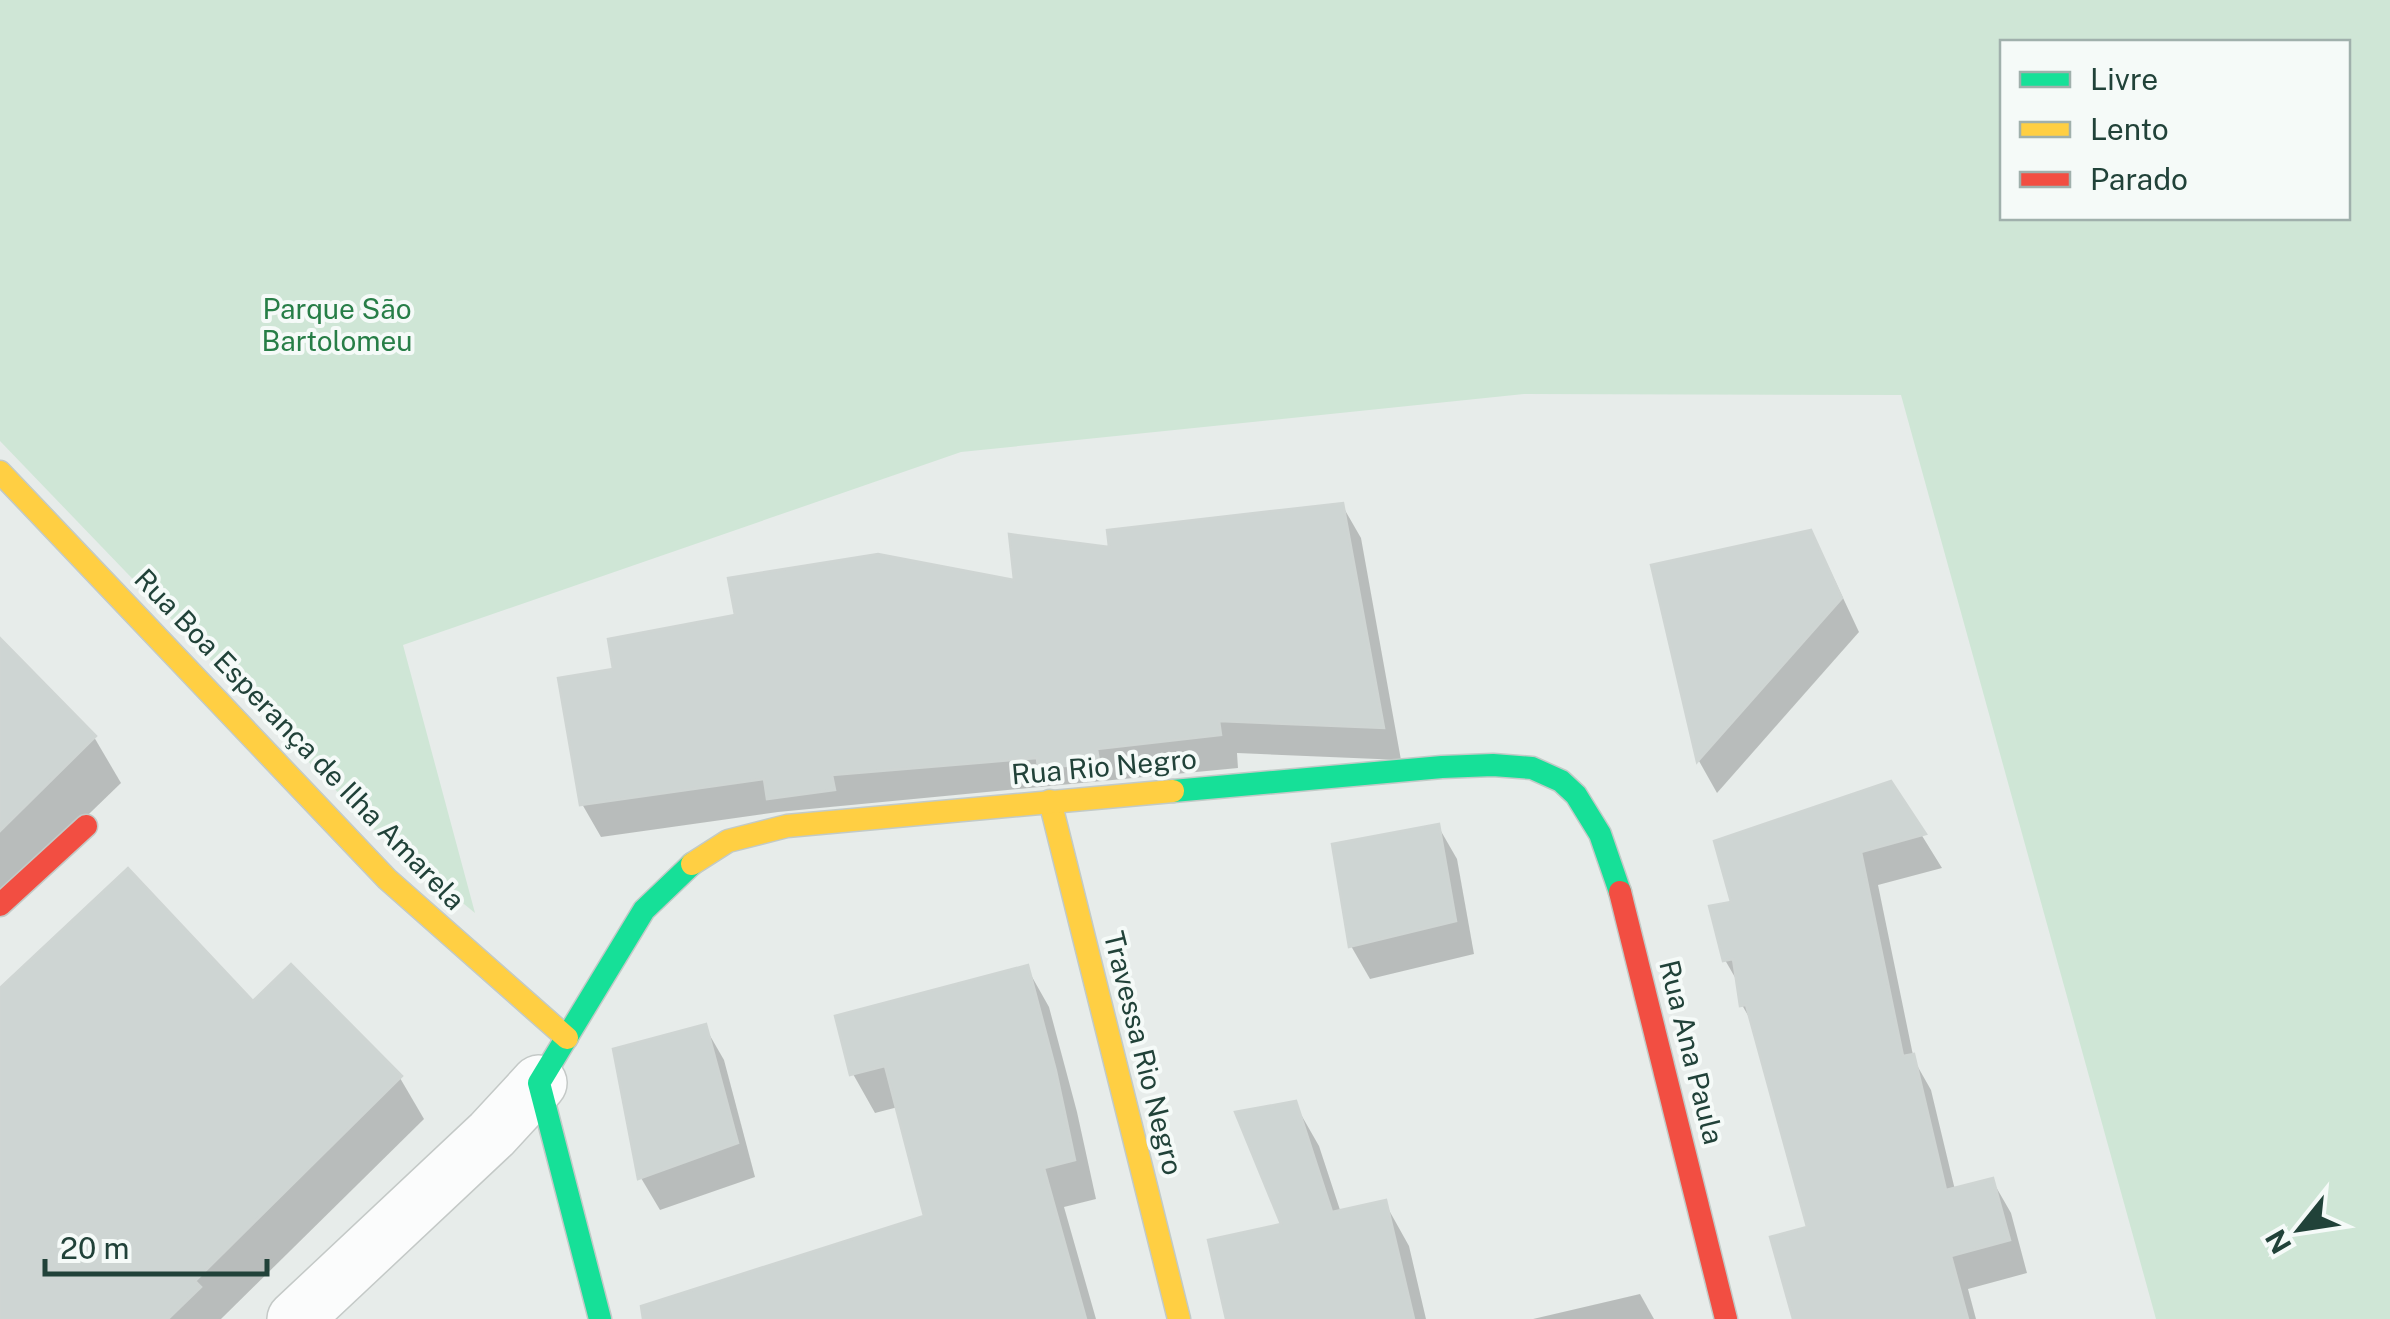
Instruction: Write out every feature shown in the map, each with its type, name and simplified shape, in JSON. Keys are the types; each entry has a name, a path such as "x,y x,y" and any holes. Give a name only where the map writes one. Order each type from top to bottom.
{"street":[{"name":"Rua Boa Esperança de Ilha Amarela","path":"0,472 388,879 553,1061"},
{"name":"Rua Rio Negro","path":"553,1061 644,910 686,868 728,841 788,826 1442,766 1492,765 1540,770 1564,782 1584,805"},
{"name":"Travessa Rio Negro","path":"1050,800 1179,1319"},
{"name":"Rua Ana Paula","path":"1584,805 1610,858 1628,920 1726,1319"},
{"path":"0,905 86,826"},
{"path":"294,1319 492,1134 553,1061"},
{"path":"553,1061 600,1319"}],"green space":[{"name":"Parque São Bartolomeu","path":"0,0 2390,0 2390,1319 2156,1319 1901,395 1524,394 961,452 403,645 475,913 376,832 0,441"}],"building":[{"path":"1343,503 1384,728 1219,721 1221,735 1097,749 1099,762 1038,769 1037,758 832,775 835,790 767,799 764,779 580,805 558,678 613,669 608,639 735,615 728,578 878,554 1014,580 1009,534 1109,547 1107,530"},
{"path":"1811,530 1842,598 1697,762 1651,565"},
{"path":"0,638 96,736 0,831"},
{"path":"1891,781 1926,834 1861,852 1903,1056 1914,1054 1946,1190 1993,1178 2010,1240 1951,1256 1968,1319 1793,1319 1770,1237 1807,1227 1746,1005 1740,1006 1733,959 1723,961 1709,906 1731,902 1714,841"},
{"path":"1439,824 1456,921 1349,947 1332,844"},
{"path":"128,868 253,1001 291,964 402,1076 195,1281 201,1287 168,1319 0,1319 0,988"},
{"path":"1028,965 1075,1160 1044,1168 1086,1319 643,1319 641,1306 924,1216 885,1066 850,1075 835,1016"},
{"path":"706,1024 738,1143 638,1179 613,1049"},
{"path":"1296,1101 1332,1212 1386,1200 1414,1319 1226,1319 1208,1240 1281,1224 1235,1112"}],"traffic: fast":[{"path":"1173,791 1442,767 1532,768 1561,781 1576,795 1600,834 1620,892"},
{"path":"600,1319 539,1083 644,910 692,864"}],"traffic: slow":[{"path":"0,472 387,879 567,1038"},
{"path":"692,864 728,841 787,826 1173,791"},
{"path":"1050,801 1179,1319"}],"traffic: jam":[{"path":"0,905 86,826"},
{"path":"1620,892 1726,1319"}]}
